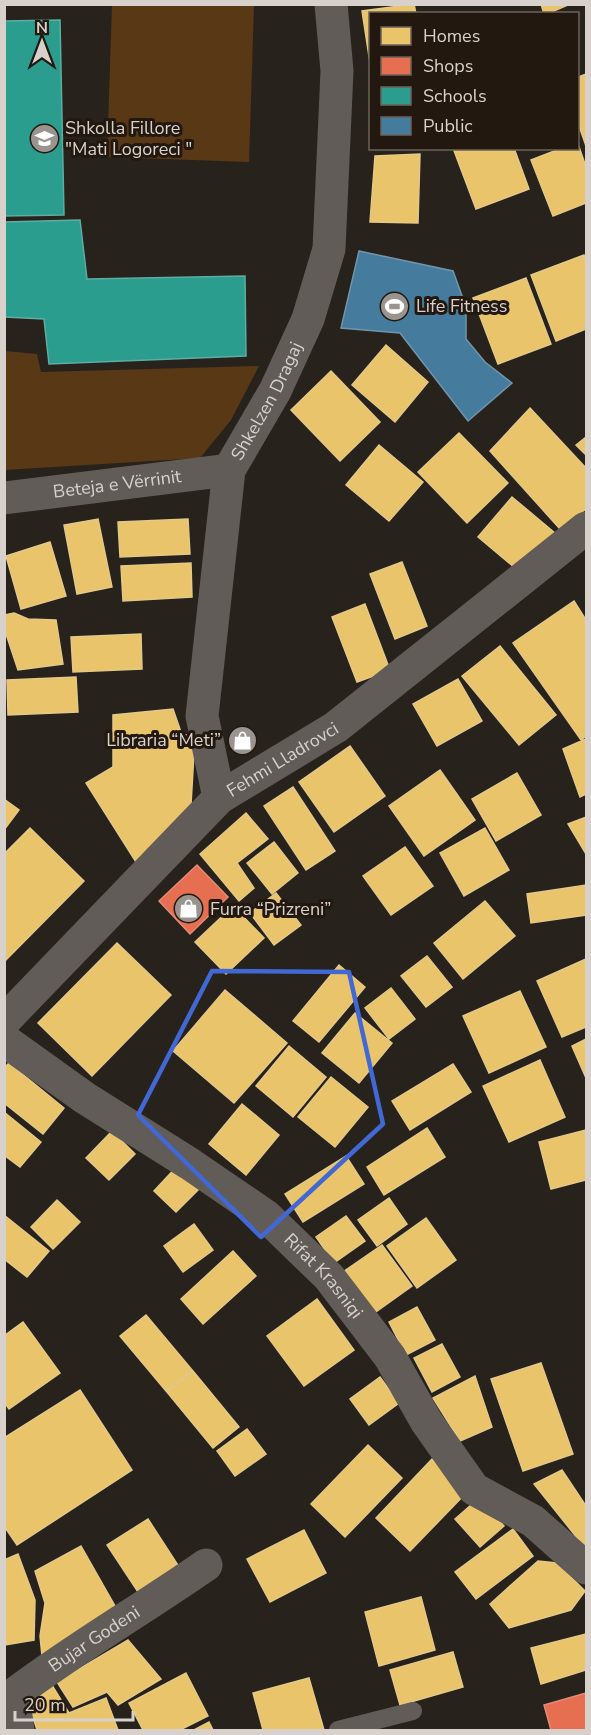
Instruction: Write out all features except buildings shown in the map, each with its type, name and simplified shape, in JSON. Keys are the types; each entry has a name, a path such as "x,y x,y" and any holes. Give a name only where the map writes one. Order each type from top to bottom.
{"street":[{"name":"Shkelzen Dragaj","path":"219,798 202,716 229,470 275,391 308,319 329,249 337,71 331,4"},
{"name":"Beteja e Vërrinit","path":"4,498 229,470"},
{"name":"Fehmi Lladrovci","path":"4,1021 219,798 336,727 586,528"},
{"name":"Rifat Krasniqi","path":"4,1040 85,1098 190,1164 266,1216 329,1277 390,1357 426,1421 474,1489 533,1521 586,1568"},
{"name":"Bujar Godeni","path":"18,1731 13,1695 52,1666 118,1625 206,1565"}],"lane":[{"path":"338,1731 413,1711"}],"highlighted area":[{"path":"212,971 349,972 383,1124 261,1237 138,1115"}],"shaded area":[{"path":"112,5 254,5 249,162 107,157"},
{"path":"5,351 37,354 41,372 259,366 231,420 200,458 5,470"}],"place":[{"name":"Shkolla Fillore \"Mati Logoreci \"","path":"44,138"},
{"name":"Life Fitness","path":"395,306"},
{"name":"Libraria “Meti”","path":"242,740"},
{"name":"Furra “Prizreni”","path":"189,909"}]}
